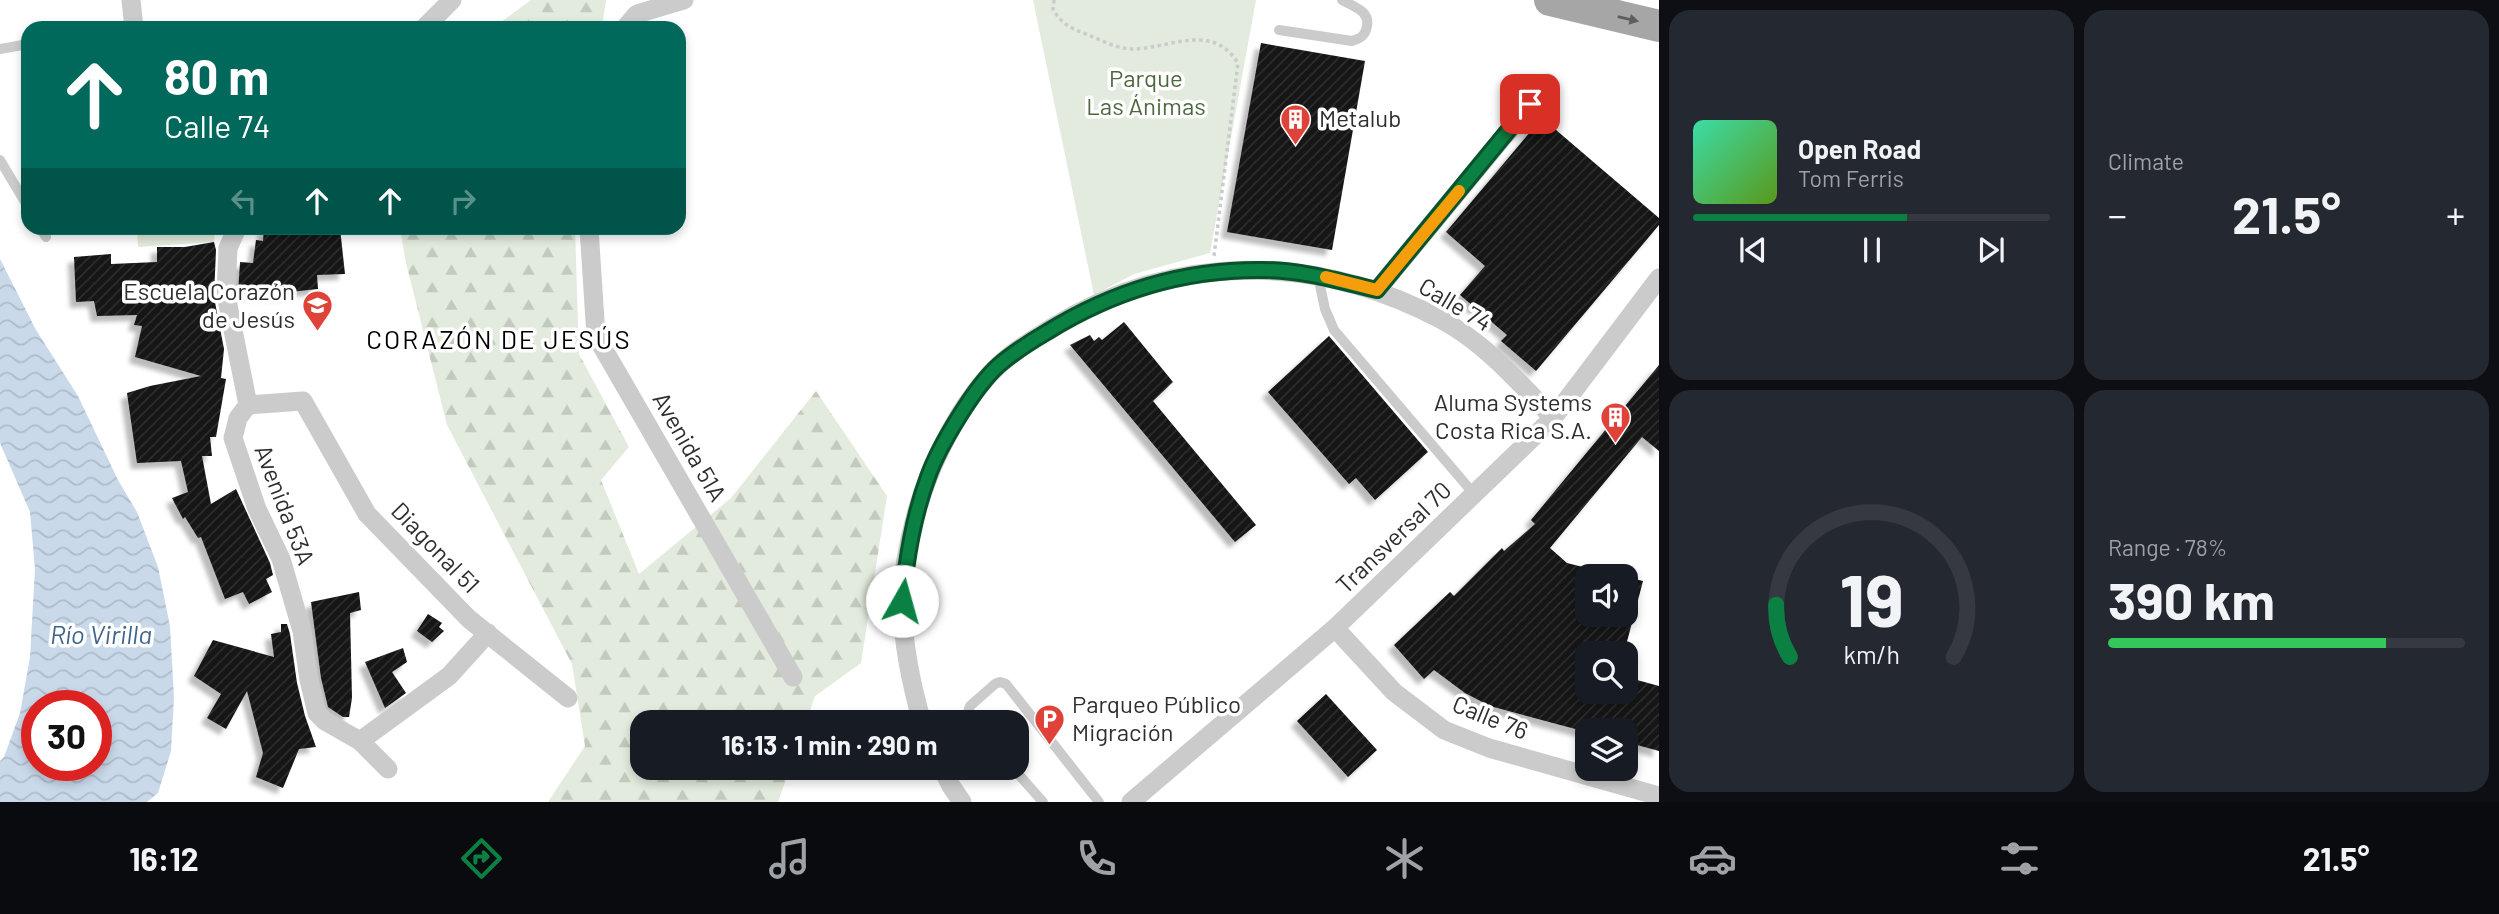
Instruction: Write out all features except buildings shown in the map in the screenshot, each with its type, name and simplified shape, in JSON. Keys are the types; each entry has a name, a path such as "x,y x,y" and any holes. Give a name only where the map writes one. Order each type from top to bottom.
{"main road":[{"path":"1550,0 1659,26"}],"street":[{"path":"131,0 133,21"},
{"path":"431,21 452,0"},
{"path":"631,21 637,14 684,0"},
{"path":"1377,290 1548,83"},
{"path":"234,235 228,248 226,295 248,405"},
{"name":"Avenida 51A","path":"589,235 596,336 793,677"},
{"name":"Calle 74","path":"919,710 907,665 902,601 910,537 928,475 958,417 997,366 1077,313 1120,293 1165,280 1212,271 1265,270 1318,275 1377,290 1443,321 1473,342 1503,364 1553,418"},
{"name":"Transversal 70","path":"1131,802 1335,628 1553,418 1659,278"},
{"name":"Diagonal 51","path":"248,405 303,401 368,514 470,618 568,698"},
{"name":"Avenida 53A","path":"248,405 238,418 233,438 257,509 282,559 302,631 317,713 325,721 360,741 388,769"},
{"name":"Calle 76","path":"1335,628 1394,692 1444,730 1489,748 1659,796"},
{"path":"360,741 449,676 488,633"},
{"path":"948,780 962,802"}],"lane":[{"path":"1279,30 1352,41 1362,37 1366,32 1366,13 1342,0"},
{"path":"0,49 21,45"},
{"path":"0,160 21,195"},
{"path":"1318,275 1325,309 1334,330 1474,494"},
{"path":"969,710 1000,682 1006,684 1026,710"},
{"path":"1029,713 1099,802"},
{"path":"1024,780 1043,802"}],"path":[{"path":"1054,0 1053,9 1065,25 1121,48 1135,49 1208,40 1223,45 1238,63 1212,271"}],"green space":[{"path":"531,0 606,0 603,21 502,21"},
{"name":"Parque Las Ánimas","path":"1033,0 1256,0 1210,253 1134,274 1094,295"},
{"path":"137,235 214,235 214,242 138,247"},
{"path":"401,235 575,235 579,354 629,447 601,480 639,574 731,498 816,391 887,496 861,663 815,696 810,710 630,710 630,780 786,780 778,802 548,802 585,746 572,664 447,425"}],"water":[{"name":"Río Virilla","path":"0,259 36,330 78,396 118,480 137,512 158,567 170,626 174,697 171,751 158,793 147,802 0,802 0,761 4,757 21,707 21,781 112,781 112,690 24,690 30,657 35,569 30,512 0,443"}],"slow traffic":[{"path":"1326,277 1377,290 1459,191"}],"place":[{"name":"Metalub","path":"1296,146"},
{"name":"Escuela Corazón de Jesús","path":"318,333"},
{"name":"Aluma Systems Costa Rica S.A.","path":"1615,444"},
{"name":"Parqueo Público Migración","path":"1049,746"}],"district":[{"name":"CORAZÓN DE JESÚS","path":"499,340"}],"route":[{"path":"902,601 910,537 928,475 958,417 997,366 1077,313 1120,293 1165,280 1212,271 1265,270 1318,275 1377,290 1530,104"}]}
